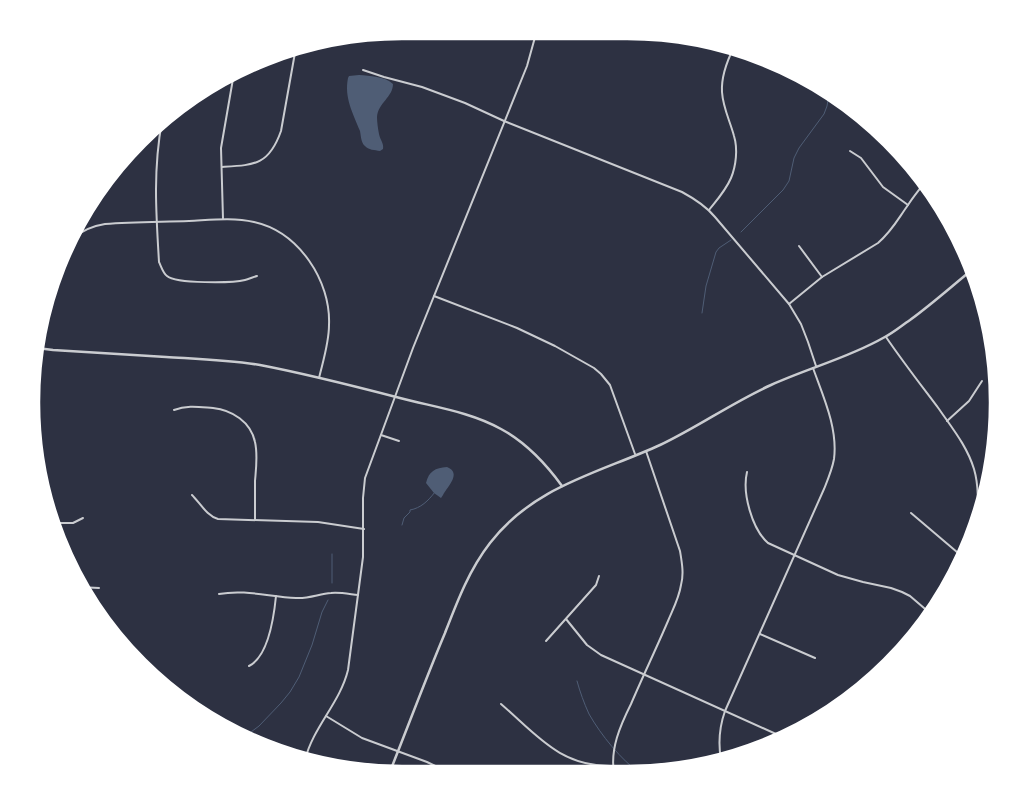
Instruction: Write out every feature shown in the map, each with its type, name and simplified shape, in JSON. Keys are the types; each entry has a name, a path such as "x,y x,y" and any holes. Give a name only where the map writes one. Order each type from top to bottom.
{"street":[{"path":"307,754 312,739 346,678 350,661 363,557 365,478 413,348 527,66 535,39"},
{"path":"709,210 732,178 736,157 735,138 725,110 722,91 725,71 731,54"},
{"path":"222,167 244,166 258,162 270,155 281,131 294,56"},
{"path":"363,70 422,87 465,103 504,121 682,192 698,201 709,210 789,304 801,324 833,430 834,457 832,469 725,711 719,738 720,754"},
{"path":"223,220 222,148 233,81"},
{"path":"160,132 155,190 159,262 167,276 184,282 244,280 257,276"},
{"path":"850,151 862,158 883,187 908,205"},
{"path":"789,304 822,277 878,243 893,228 920,188"},
{"path":"82,231 91,226 105,224 223,220 254,222 269,227 285,236 298,248 314,269 327,299 329,314 328,343 319,378"},
{"path":"799,246 822,277"},
{"path":"392,766 459,598 482,555 492,541 517,515 542,497 562,486 678,436 762,389 886,337 967,274"},
{"path":"434,296 544,340 594,368 610,385 636,455"},
{"path":"886,337 965,447 974,468 978,497"},
{"path":"43,349 229,361 259,365 319,378 461,414 493,425 521,442 562,486"},
{"path":"947,421 969,402 982,381"},
{"path":"174,410 184,407 216,408 237,416 246,424 252,433 255,443 255,520"},
{"path":"381,435 399,441"},
{"path":"501,704 560,754 584,764 613,766 618,731 679,594 683,572 680,551 646,451"},
{"path":"747,472 745,486 750,510 760,535 768,543 830,572 902,592 910,596 926,609"},
{"path":"192,495 213,518 226,520 318,522 364,529"},
{"path":"911,513 958,553"},
{"path":"59,523 73,523 83,518"},
{"path":"546,641 596,586 600,576"},
{"path":"89,588 99,588"},
{"path":"218,594 236,592 307,598 332,592 358,596"},
{"path":"249,666 255,662 269,637 276,596"},
{"path":"566,619 594,651 610,660 776,734"},
{"path":"760,634 814,658"},
{"path":"326,716 362,738 436,766"}],"water":[{"path":"359,75 381,78 393,84 391,93 380,108 377,117 383,147 380,151 370,149 364,145 350,105 347,92 348,78 349,76"},
{"path":"447,467 454,476 441,498 426,483 433,471"}],"waterway":[{"path":"741,232 783,190 789,181 794,158 799,148 824,114 828,99"},
{"path":"702,313 706,286 716,252 731,240"},
{"path":"402,525 404,518 410,510 424,504 435,492"},
{"path":"332,554 332,583"},
{"path":"250,733 281,703 299,677 328,600"},
{"path":"577,681 589,714 599,730 612,747 632,766"}]}
